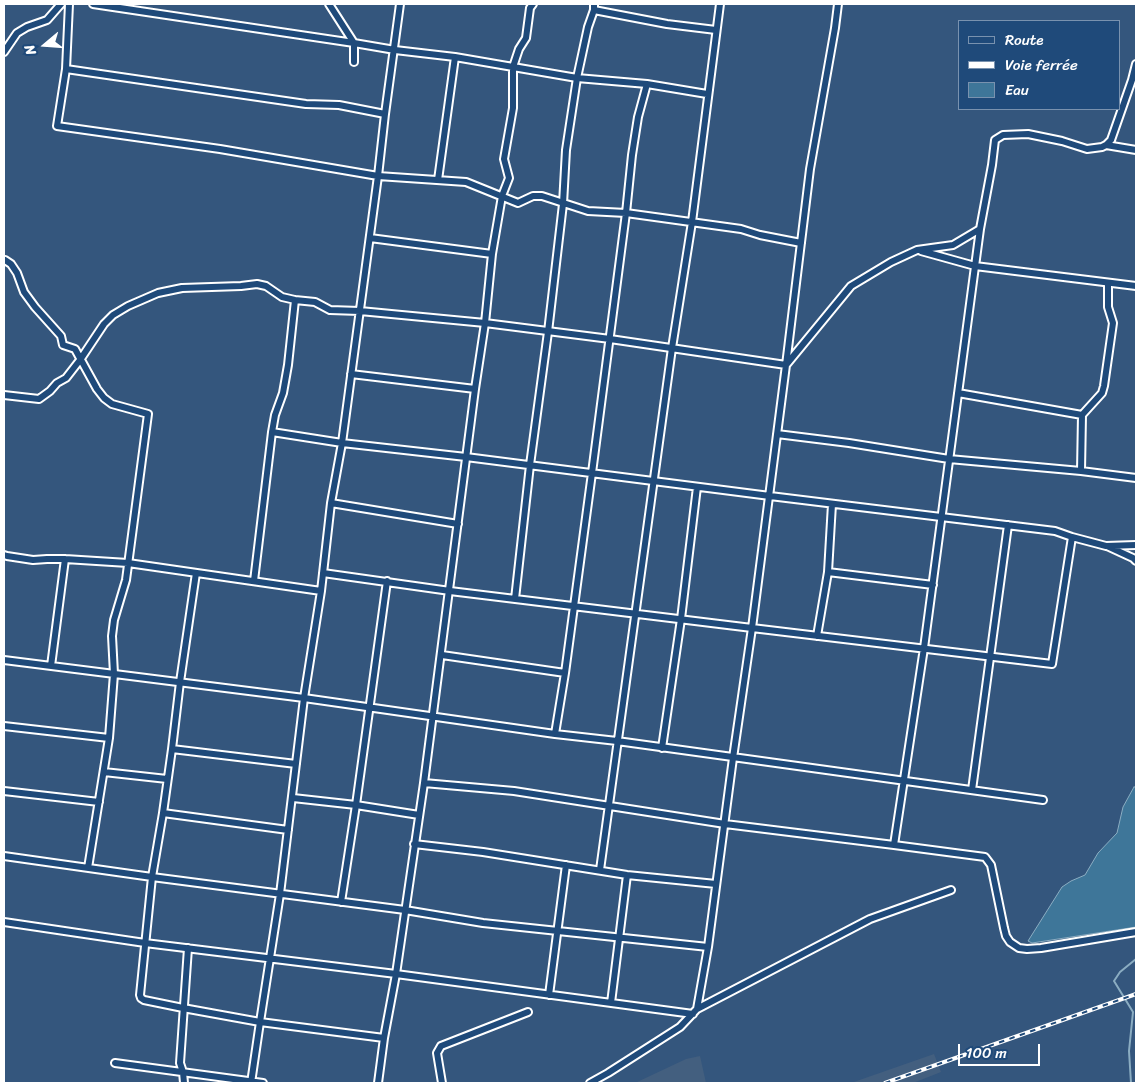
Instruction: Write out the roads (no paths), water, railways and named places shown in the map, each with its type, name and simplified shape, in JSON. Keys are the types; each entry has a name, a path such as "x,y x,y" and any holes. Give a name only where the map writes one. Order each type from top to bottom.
{"street":[{"path":"4,52 17,33 27,27 47,20 61,4"},
{"path":"69,4 66,69 57,126 220,149 378,176 466,182 518,203 533,196 542,196 588,211 626,212 741,229 760,235 801,243"},
{"path":"93,4 394,50 455,57 577,78 648,84 707,94"},
{"path":"329,4 354,43 354,62"},
{"path":"251,1082 280,894 304,698 321,590 331,503 342,443 400,4"},
{"path":"378,1083 396,974 442,655 466,457 485,323 492,254 502,196 509,178 504,159 513,108 513,67 526,38 530,8 533,4"},
{"path":"600,870 653,481 692,222 720,4"},
{"path":"695,1012 708,948 752,628 810,170 838,4"},
{"path":"515,599 563,204 566,150 577,78 594,7 667,24 716,30"},
{"path":"438,180 455,57"},
{"path":"894,845 933,585 980,229 995,140 1002,135 1028,134 1062,141 1087,149 1106,145 1111,140 1136,64"},
{"path":"66,69 306,104 339,105 385,114"},
{"path":"555,734 610,339 632,156 638,117 648,84"},
{"path":"1106,145 1136,150"},
{"path":"786,365 851,286 891,262 918,250 953,245 980,229"},
{"path":"370,238 492,254"},
{"path":"918,250 975,266 1136,286"},
{"path":"5,260 17,272 24,292 60,336 63,345 75,349 104,398 112,404 148,414 126,580 114,620 112,636 114,674 109,738 88,868"},
{"path":"1081,471 1082,414 1102,393 1104,386 1113,323 1108,307 1108,283"},
{"path":"4,395 39,399 57,383 66,378 99,330 128,306 158,293 182,288 257,284 266,286 282,296 295,300 315,302 330,310 360,311 485,323 786,365"},
{"path":"254,581 272,432 288,365 295,300"},
{"path":"351,374 475,389"},
{"path":"958,393 1082,414"},
{"path":"272,432 342,443 1055,531 1106,546 1136,561"},
{"path":"777,434 849,442 950,459 1136,478"},
{"path":"662,748 681,620 697,487"},
{"path":"331,503 458,524"},
{"path":"817,636 828,572 832,504"},
{"path":"972,790 1008,525"},
{"path":"323,573 681,620 1052,664 1072,537"},
{"path":"1106,546 1136,545"},
{"path":"4,555 33,560 65,559 128,563 321,590"},
{"path":"51,666 65,559"},
{"path":"828,572 933,585"},
{"path":"196,573 163,813 152,877 141,998 260,1022 384,1038"},
{"path":"341,902 386,581"},
{"path":"442,655 565,673"},
{"path":"4,660 304,698 1043,800"},
{"path":"4,726 109,738"},
{"path":"172,749 296,764"},
{"path":"104,772 167,779"},
{"path":"424,783 514,791 725,824 985,857 991,865 1006,936 1010,942 1019,948 1041,948 1136,932"},
{"path":"4,791 99,802"},
{"path":"293,798 356,804 419,815"},
{"path":"163,813 288,830"},
{"path":"414,844 483,852 627,875 716,884"},
{"path":"4,856 405,910 483,923 708,948"},
{"path":"549,994 566,865"},
{"path":"612,1003 627,875"},
{"path":"590,1083 680,1027 695,1012 870,919 951,890"},
{"path":"4,922 145,943 695,1012"},
{"path":"184,1083 180,1063 188,948"},
{"path":"442,1083 437,1053 441,1046 528,1012"},
{"path":"115,1063 263,1083"}],"water":[{"path":"1134,787 1136,787 1136,927 1032,943 1028,941 1062,887 1085,875 1098,853 1117,833 1123,807"}],"waterway":[{"path":"1131,1083 1129,1051 1133,1012 1114,981 1120,972 1136,959"}],"railway":[{"path":"885,1083 1136,994"}]}
